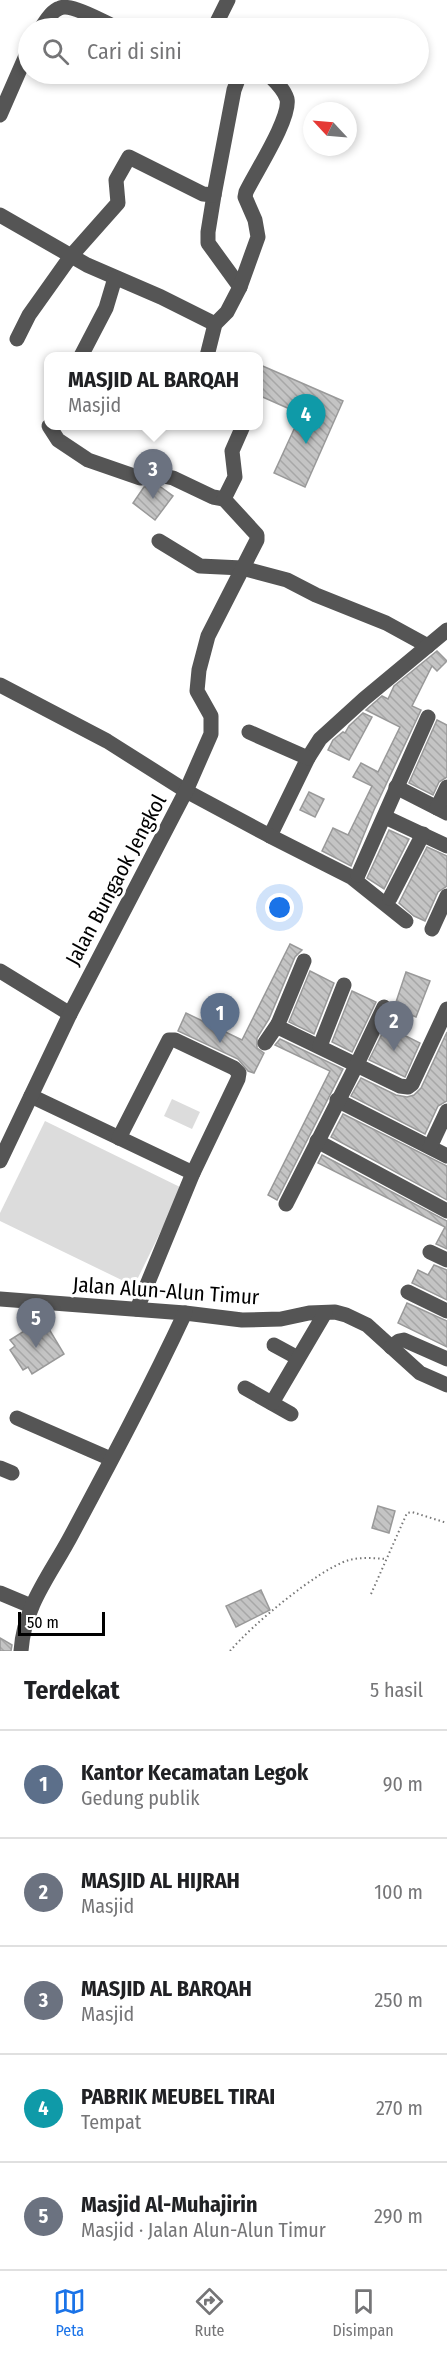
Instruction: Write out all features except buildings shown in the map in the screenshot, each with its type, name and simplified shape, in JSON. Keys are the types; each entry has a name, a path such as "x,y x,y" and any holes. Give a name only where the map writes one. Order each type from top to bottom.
{"street":[{"path":"219,18 228,0"},
{"path":"49,18 57,9 66,6 94,18"},
{"path":"0,115 18,74"},
{"path":"236,84 214,195 208,243 240,287"},
{"path":"208,352 215,324 227,312 240,287 258,237 255,220 245,197 286,116 287,101 284,92 277,84"},
{"path":"17,339 29,315 71,256 118,203 116,180 129,157 193,189 214,195"},
{"path":"0,215 71,256 215,324"},
{"path":"84,352 106,308 115,278"},
{"path":"0,685 106,741 186,791 212,726 210,713 198,696 196,684 208,636 257,535 224,499 213,497 173,478 158,475 140,478 88,460 58,440 52,430"},
{"path":"224,499 235,477 232,451 241,430"},
{"path":"159,541 200,566 242,568 287,580 316,595 386,623 428,646"},
{"path":"270,836 308,758 320,739 447,630"},
{"path":"358,875 386,817 396,787 428,717"},
{"path":"249,732 308,758"},
{"path":"396,787 442,811 447,787"},
{"name":"Jalan Bungaok Jengkol","path":"0,1160 70,1014 186,791 351,877 406,921"},
{"path":"386,817 447,846"},
{"path":"390,898 423,834"},
{"path":"432,929 447,896"},
{"path":"265,1043 278,1024 304,961"},
{"path":"0,971 70,1014"},
{"path":"320,1046 344,985"},
{"path":"286,1204 384,1007"},
{"path":"278,1024 280,1028 400,1086 408,1087 414,1080 447,1009"},
{"path":"119,1138 169,1040 175,1040 234,1068 239,1073 193,1173 137,1309"},
{"path":"31,1096 193,1173"},
{"path":"337,1100 447,1156"},
{"path":"430,1147 447,1111"},
{"path":"317,1141 447,1211"},
{"path":"430,1252 447,1260"},
{"path":"408,1292 447,1311"},
{"name":"Jalan Alun-Alun Timur","path":"0,1299 185,1313 242,1320 281,1319 309,1313 335,1312 367,1324 420,1373 447,1385"},
{"path":"272,1403 325,1312"},
{"path":"21,1651 24,1623 31,1606 158,1372 185,1313"},
{"path":"391,1347 404,1340 447,1359"},
{"path":"274,1345 298,1358"},
{"path":"245,1388 291,1414"},
{"path":"17,1418 111,1459"},
{"path":"0,1593 31,1606"}],"path":[{"path":"371,1594 407,1514 412,1512 447,1523"},
{"path":"230,1651 252,1627 327,1571 348,1560 386,1559"}],"shaded area":[{"path":"172,1099 200,1112 192,1129 164,1116"},
{"path":"45,1121 182,1188 134,1286 0,1221 0,1213"}],"place":[{"name":"PABRIK MEUBEL TIRAI","path":"306,444"},
{"name":"MASJID AL BARQAH","path":"153,499"},
{"name":"Kantor Kecamatan Legok","path":"220,1043"},
{"name":"MASJID AL HIJRAH","path":"394,1051"},
{"name":"Masjid Al-Muhajirin","path":"36,1348"}]}
